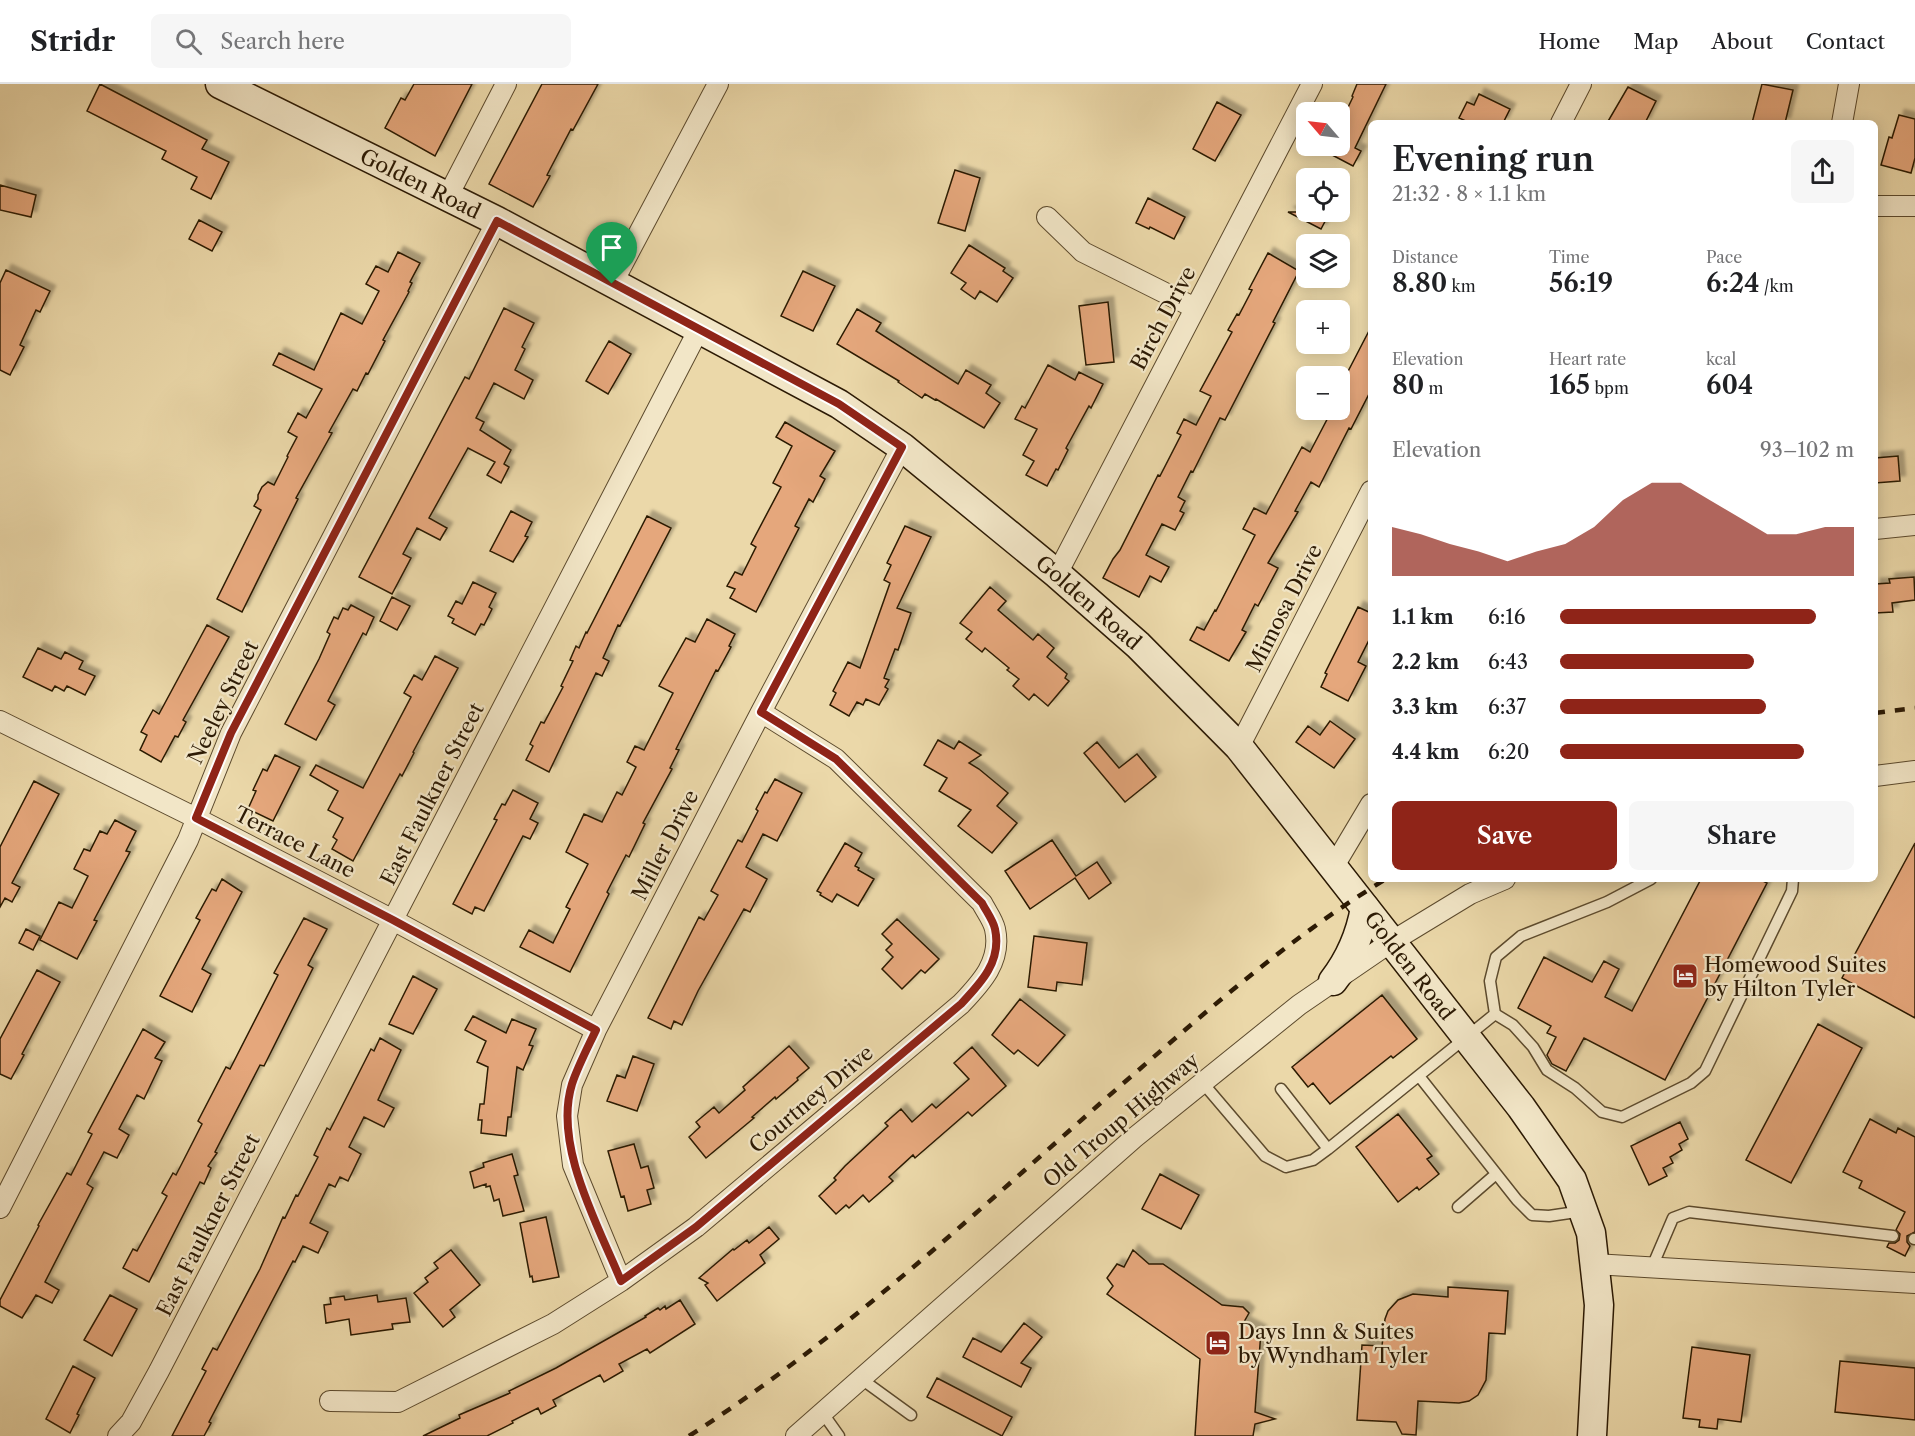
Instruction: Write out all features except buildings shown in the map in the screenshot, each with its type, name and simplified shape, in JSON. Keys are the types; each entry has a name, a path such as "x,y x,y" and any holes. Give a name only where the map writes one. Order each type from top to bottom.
{"street":[{"name":"Golden Road","path":"220,84 249,90 839,404 902,447 1057,574 1138,645 1239,747 1521,1107 1572,1180 1591,1233 1599,1305 1592,1436"},
{"path":"448,196 506,84"},
{"path":"612,284 718,84"},
{"name":"Birch Drive","path":"1057,574 1312,84"},
{"path":"1563,120 1581,84"},
{"path":"1843,120 1849,84"},
{"path":"1878,206 1915,206"},
{"path":"1047,218 1083,252 1195,308"},
{"name":"Neeley Street","path":"0,1208 183,850 231,733 497,221"},
{"name":"East Faulkner Street","path":"118,1436 131,1422 159,1371 699,329"},
{"name":"Miller Drive","path":"621,1281 573,1165 567,1116 572,1085 596,1030 902,447"},
{"name":"Mimosa Drive","path":"1239,747 1368,497"},
{"path":"1878,529 1915,525"},
{"name":"Courtney Drive","path":"330,1401 398,1402 553,1324 621,1281 696,1227 961,1004 986,977 995,951 995,928 982,903 836,759 761,712"},
{"name":"Terrace Lane","path":"2,728 196,818 393,920 596,1030"},
{"path":"1878,776 1915,771"},
{"path":"1334,866 1368,809"},
{"name":"Old Troup Highway","path":"796,1436 1134,1137 1299,1005 1391,942 1470,894 1498,882"},
{"path":"1333,981 1353,950 1360,934 1365,908"},
{"path":"1594,1264 1915,1283"}],"lane":[{"path":"1645,882 1607,902 1521,936 1496,957 1490,981 1496,1014 1513,1025 1533,1047 1547,1070 1575,1088 1602,1112 1622,1117 1691,1083 1705,1071 1792,891 1793,882"},
{"path":"1202,1082 1265,1156 1286,1167 1313,1160 1496,1014"},
{"path":"1419,1076 1520,1204 1532,1215 1549,1216 1583,1211"},
{"path":"1281,1089 1328,1149"},
{"path":"1458,1207 1496,1174"},
{"path":"1652,1267 1673,1218 1689,1212 1893,1236"},
{"path":"860,1378 911,1415"},
{"path":"822,1412 839,1436"}],"railway":[{"path":"1878,713 1915,708"},
{"path":"689,1436 751,1394 868,1304 1263,965 1323,920 1381,882"}],"place":[{"name":"Homewood Suites by Hilton Tyler","path":"1685,976"},
{"name":"Days Inn & Suites by Wyndham Tyler","path":"1218,1343"}],"route":[{"path":"497,221 612,284 839,404 902,447 761,712 836,759 982,903 995,928 995,951 986,977 961,1004 696,1227 621,1281 573,1165 567,1116 572,1085 596,1030 393,920 196,818 231,733 497,221"}]}
